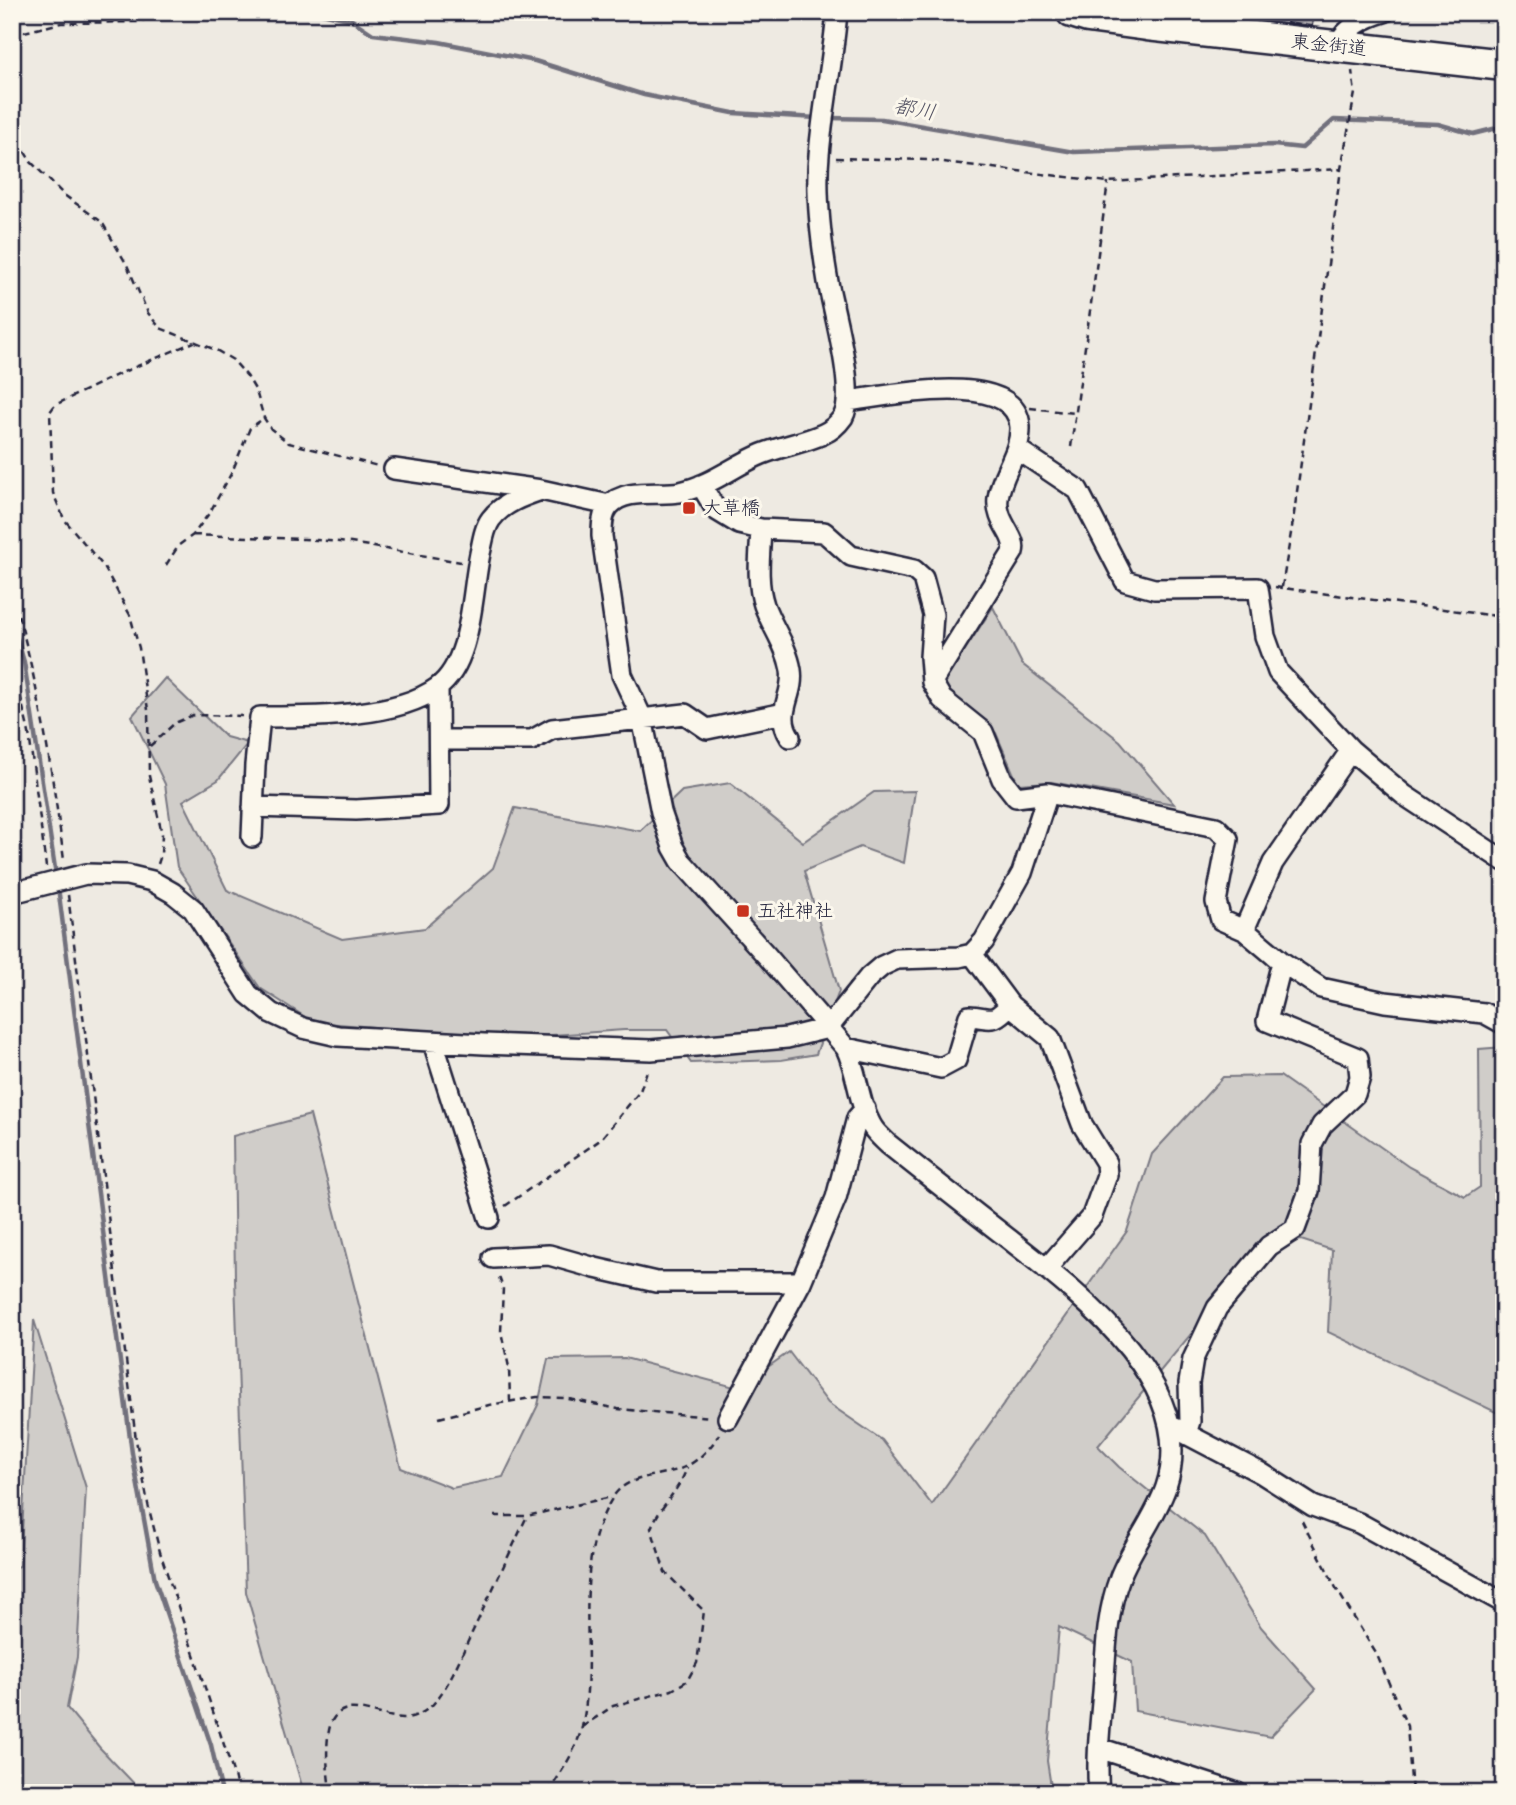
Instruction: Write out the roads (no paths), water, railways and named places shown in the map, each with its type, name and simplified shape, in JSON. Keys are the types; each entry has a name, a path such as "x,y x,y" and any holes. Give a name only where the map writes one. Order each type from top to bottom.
{"highway":[{"name":"東金街道","path":"1072,12 1135,24 1504,65"}],"street":[{"path":"837,12 818,158 821,235 845,370 847,401 842,419 824,433 761,454 701,485 680,492 629,495 609,505 603,515 601,536 622,675 642,718 661,812 673,847 691,874 767,956 846,1048 864,1110 874,1129 888,1144 1093,1307 1123,1340 1143,1368 1178,1430 1261,1473 1313,1506 1359,1523 1504,1603"},
{"path":"1342,46 1340,39 1365,18 1384,12"},
{"path":"847,401 962,388 1002,399 1013,405 1020,429 1017,449 998,495 1000,521 1015,545 1013,552 932,682"},
{"path":"1017,449 1077,490 1125,580 1154,589 1258,588 1265,636 1278,671 1352,751 1404,795 1504,861"},
{"path":"394,470 541,490 609,505"},
{"path":"701,485 716,510 739,524 761,529 824,532 851,556 914,570 923,578 933,615 930,657 932,682 942,699 983,732 1002,779 1016,797 1048,793 1216,827 1228,839 1216,902 1221,920 1244,930 1282,962 1321,988 1385,1002 1484,1013 1504,1024"},
{"path":"252,837 260,717 310,717 382,709 423,696 438,688 460,658 472,609 478,560 490,520 512,503 541,490"},
{"path":"761,529 762,597 792,673 783,713 784,728 790,737"},
{"path":"253,807 356,810 439,806 438,688"},
{"path":"440,740 532,740 552,729 685,715 708,729 783,713"},
{"path":"1244,930 1273,863 1352,751"},
{"path":"12,893 86,874 127,875 152,881 193,909 248,994 271,1013 303,1027 338,1036 651,1050 787,1038 828,1027 856,991 882,966 897,959 959,957 972,954 984,941 1022,873 1048,793"},
{"path":"972,954 1010,1005 1050,1038 1082,1124 1106,1163 1107,1175 1092,1216 1046,1269"},
{"path":"1099,1793 1099,1748 1108,1625 1113,1600 1121,1576 1165,1490 1178,1430 1190,1421 1189,1383 1194,1360 1217,1308 1269,1246 1296,1229 1309,1191 1312,1144 1322,1125 1355,1094 1360,1077 1358,1058 1267,1021 1282,962"},
{"path":"846,1048 941,1068 956,1060 969,1016 992,1020 1010,1005"},
{"path":"433,1042 489,1217"},
{"path":"728,1419 801,1282 836,1198 857,1118 864,1110"},
{"path":"493,1258 549,1255 595,1269 656,1282 801,1282"},
{"path":"1099,1748 1237,1793"}],"waterway":[{"name":"都川","path":"318,12 352,20 373,34 439,42 535,61 644,95 733,113 817,118"},
{"name":"都川","path":"829,118 882,119 1074,152 1274,145 1302,148 1334,120 1438,124 1473,134 1497,128 1504,123"},
{"path":"12,620 24,662 56,875"},
{"path":"58,887 132,1453 155,1580 211,1745 222,1793"}],"place":[{"name":"大草橋","path":"689,508"},
{"name":"五社神社","path":"743,911"}]}
